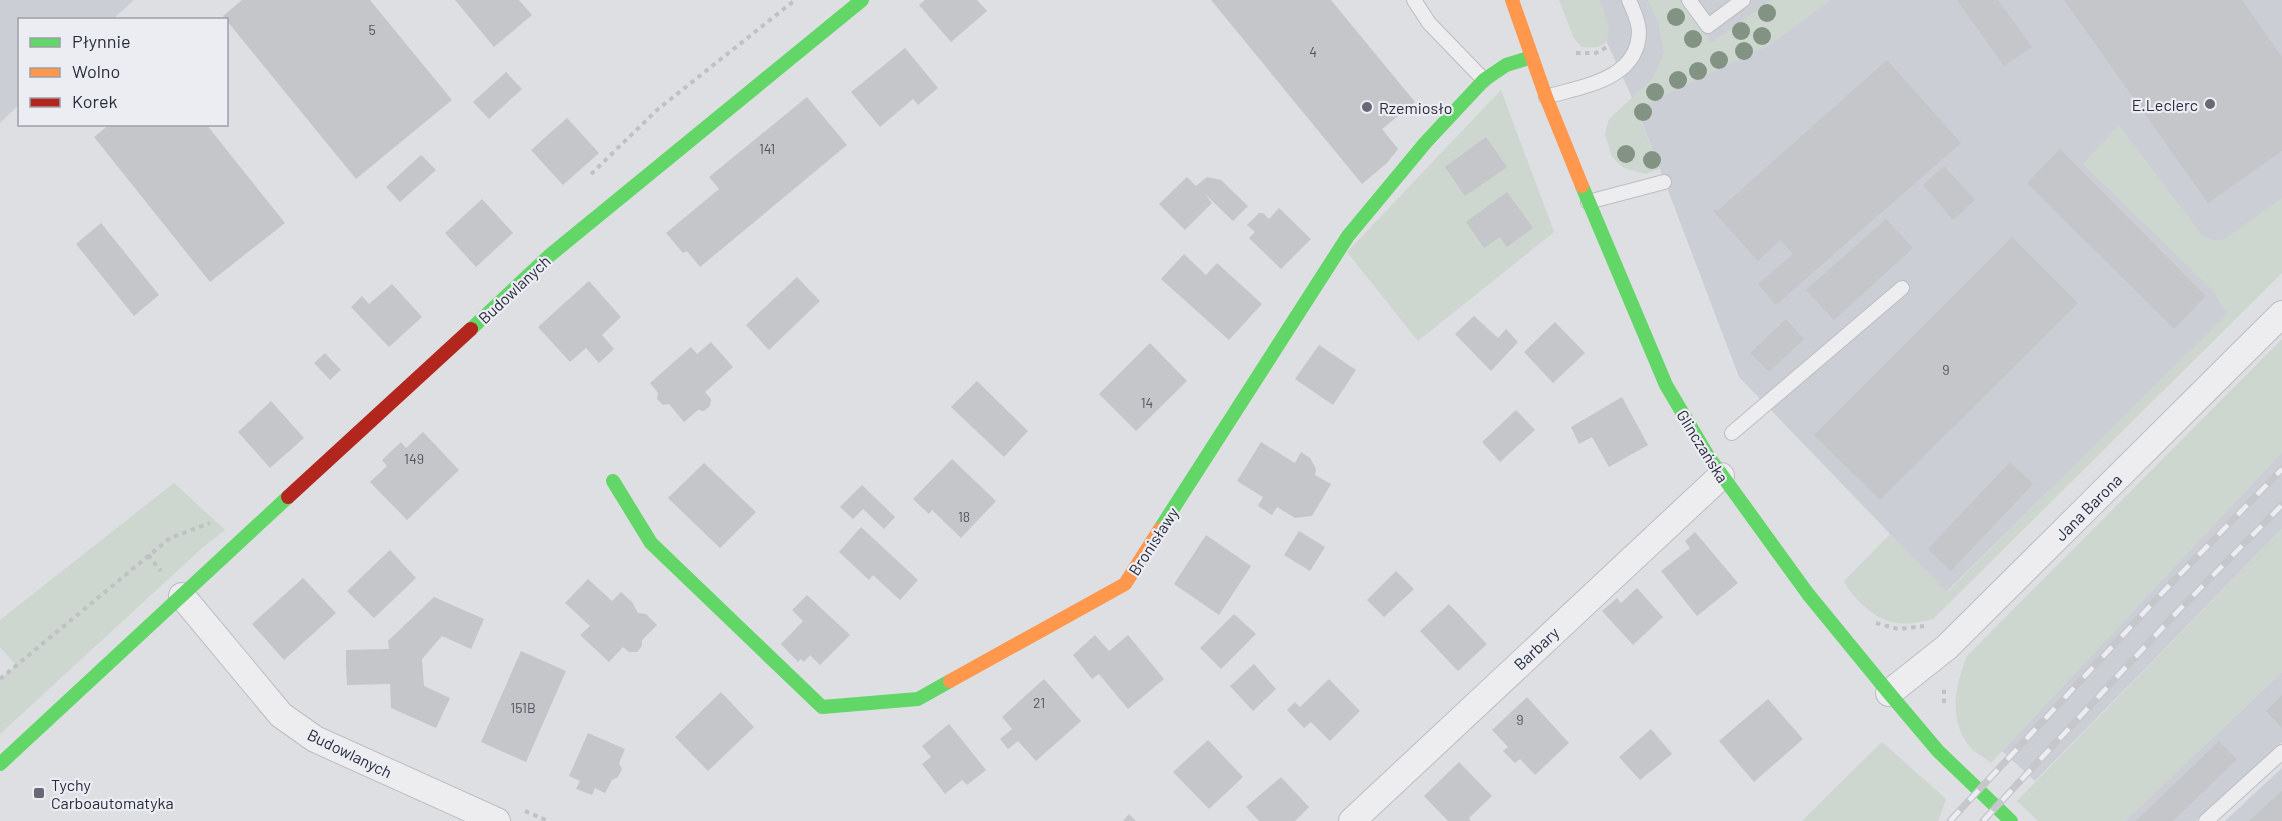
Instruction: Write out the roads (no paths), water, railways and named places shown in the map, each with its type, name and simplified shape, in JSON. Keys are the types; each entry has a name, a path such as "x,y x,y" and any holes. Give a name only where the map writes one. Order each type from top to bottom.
{"street":[{"name":"Budowlanych","path":"0,764 549,256 690,138 862,0"},
{"name":"Glinczańska","path":"1512,0 1546,97 1666,385 1720,476 1815,602 1888,693 1938,751 2011,821"},
{"name":"Bronisławy","path":"613,481 651,543 822,707 918,699 1125,584 1348,236 1426,142 1484,80 1506,66 1532,57"},
{"name":"Jana Barona","path":"1888,693 1941,651 2282,314"},
{"name":"Barbary","path":"1352,821 1720,476"},
{"name":"Budowlanych","path":"182,596 281,715 315,739 497,821"}],"lane":[{"path":"1414,0 1430,23 1484,80"},
{"path":"1546,97 1613,76 1626,65 1635,48 1639,32 1629,0"},
{"path":"1689,0 1708,26 1743,0"},
{"path":"1588,201 1665,182"},
{"path":"1732,433 1902,288"},
{"path":"2206,821 2282,752"}],"railway":[{"path":"1950,821 2162,593 2282,469"},
{"path":"1983,821 2179,610 2282,505"}],"place":[{"name":"E.Leclerc","path":"2210,104"},
{"name":"Rzemiosło","path":"1367,107"},
{"name":"Tychy Carboautomatyka","path":"39,793"}]}
